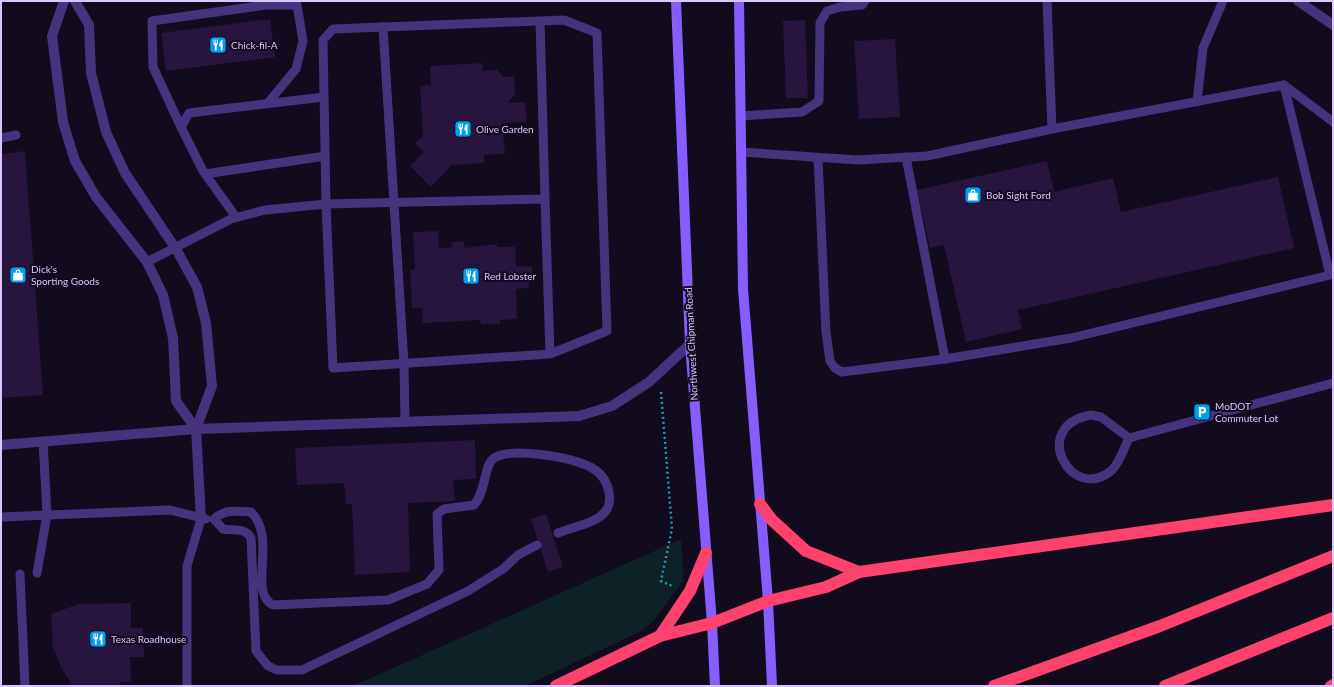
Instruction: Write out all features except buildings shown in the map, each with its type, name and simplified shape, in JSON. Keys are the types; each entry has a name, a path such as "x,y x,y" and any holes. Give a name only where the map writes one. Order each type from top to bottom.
{"highway":[{"path":"760,504 772,520 806,551 859,572"},
{"path":"556,686 660,636 712,624 768,601 826,587 859,572 1333,505"},
{"path":"660,636 687,594 706,553"},
{"path":"994,686 1160,626 1333,556"},
{"path":"1165,686 1333,618"}],"main road":[{"name":"Northwest Chipman Road","path":"676,1 690,344 712,624 715,686"},
{"path":"739,1 743,289 768,601 772,686"}],"street":[{"path":"64,1 52,36 63,122 75,161 96,197 147,262 163,295 173,338 176,401 196,429"},
{"path":"75,1 89,25 91,73 106,132 125,173 176,249 197,287 206,324 212,386 196,429 201,518"},
{"path":"1298,1 1333,25"},
{"path":"1,445 196,429 579,416 612,406 651,380 690,344"}],"lane":[{"path":"740,116 802,112 819,101 820,23 827,11 840,7 862,5 865,1"},
{"path":"1048,1 1052,129"},
{"path":"1197,102 1203,48 1223,1"},
{"path":"236,218 205,174 153,67 152,21 266,5 297,5 302,41 296,69 266,104"},
{"path":"564,20 597,33 607,331 550,354 333,368 326,204 323,40 333,29 383,27 564,20"},
{"path":"540,21 550,354"},
{"path":"383,27 404,364 405,422"},
{"path":"818,158 826,332 830,361 835,368 842,372 945,359 1070,338 1331,275 1284,85"},
{"path":"741,152 858,160 927,156 1052,129 1284,85 1333,122"},
{"path":"181,127 189,113 324,97"},
{"path":"1,138 16,135"},
{"path":"205,174 325,156"},
{"path":"906,157 945,359"},
{"path":"147,262 236,218 265,210 326,204 545,199"},
{"path":"1129,438 1101,417 1091,415 1080,417 1071,422 1064,430 1060,440 1059,450 1062,460 1067,468 1075,475 1085,478 1095,478 1105,475 1113,469 1129,438 1333,383"},
{"path":"36,573 47,514 43,442"},
{"path":"1,517 170,510 201,518 214,519 224,512 229,511 251,512 258,518 264,544 262,585 263,596 268,602 273,604 388,600 427,584 439,570 437,514 444,509 474,505 483,489 492,459 502,455 527,453 576,460 592,468 602,476 610,495 609,506 605,513 558,533"},
{"path":"187,686 187,566 201,518"},
{"path":"214,519 223,529 242,530 249,534 251,538 256,651 268,666 286,671 295,671 308,667 468,590 503,569 518,555 537,545"},
{"path":"20,574 26,686"}],"path":[{"path":"651,380 661,391 672,529 661,580 687,594"}],"shaded area":[{"path":"681,539 684,580 655,619 643,630 525,686 353,686"}],"place":[{"name":"Chick-fil-A","path":"218,45"},
{"name":"Olive Garden","path":"463,129"},
{"name":"Bob Sight Ford","path":"973,195"},
{"name":"Dick's Sporting Goods","path":"18,275"},
{"name":"Red Lobster","path":"471,276"},
{"name":"MoDOT Commuter Lot","path":"1202,412"},
{"name":"Texas Roadhouse","path":"98,639"}]}
